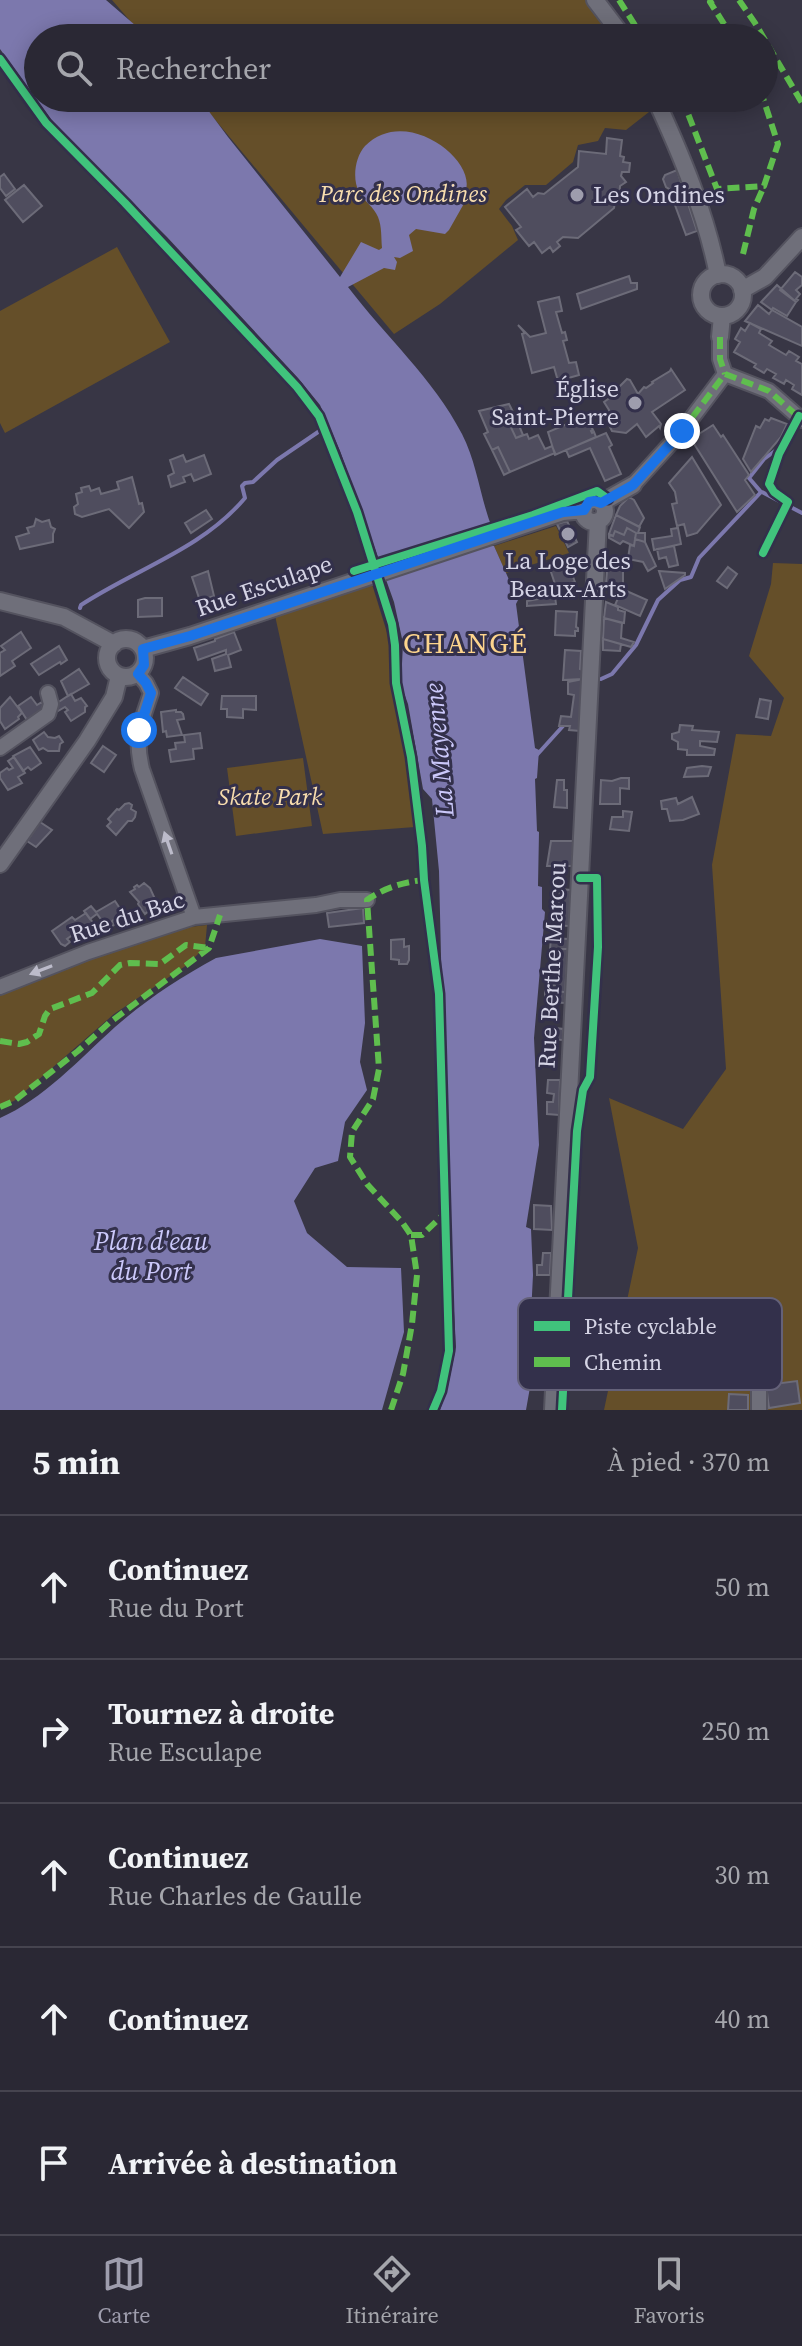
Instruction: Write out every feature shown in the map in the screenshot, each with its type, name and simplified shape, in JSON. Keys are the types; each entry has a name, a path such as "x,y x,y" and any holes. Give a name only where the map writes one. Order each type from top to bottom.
{"street":[{"path":"595,0 613,24"},
{"path":"661,112 711,240 718,275"},
{"path":"742,290 765,277 802,237"},
{"path":"718,275 731,276 742,290 739,308 728,315 709,311 702,300 701,293 707,281 718,275"},
{"path":"722,316 720,359 725,374"},
{"path":"725,374 769,391 802,420"},
{"path":"601,503 605,509 604,515 598,521 588,520 584,510 586,504 592,501 601,503 633,485 682,431 725,374"},
{"name":"Rue Esculape","path":"143,649 563,512 584,510"},
{"name":"Rue Berthe Marcou","path":"559,1298 598,521"},
{"path":"0,601 64,617 114,644"},
{"path":"130,639 143,649 144,665 138,674 119,676 107,661 110,649 119,640 130,639"},
{"path":"138,674 151,693 139,730 137,750 194,917"},
{"path":"0,864 87,741 114,697 119,676"},
{"path":"0,748 48,714 51,704 48,693"},
{"name":"Rue du Bac","path":"0,987 88,952 194,917 340,900 367,900"},
{"name":"Rue Berthe Marcou","path":"553,1410 554,1390"}],"green space":[{"path":"112,0 587,0 605,24 133,24"},
{"name":"Parc des Ondines","path":"209,112 649,112 626,130 605,128 598,141 578,145 573,162 546,185 525,185 506,200 499,209 518,240 440,304 394,334"},
{"path":"117,247 170,342 5,433 0,423 0,311"},
{"path":"556,526 569,553 506,573 494,546"},
{"path":"773,563 802,564 802,1410 604,1410 608,1390 782,1390 782,1298 628,1298 638,1248 609,1098 683,1129 726,1069 712,865 736,734 771,736 784,698 749,656 771,584"},
{"path":"371,581 393,652 415,827 323,834 274,611"},
{"name":"Skate Park","path":"303,758 312,826 236,836 227,768"},
{"path":"207,925 205,947 187,965 114,1014 14,1101 0,1106 0,996 127,942"}],"water":[{"name":"La Mayenne","path":"0,0 106,0 134,24 24,24 24,82 0,49"},
{"name":"La Mayenne","path":"46,112 209,112 340,277 361,242 379,250 382,248 378,217 359,192 355,175 365,146 382,134 401,131 420,134 452,154 462,168 467,182 466,200 449,230 445,234 416,229 409,235 413,251 400,258 394,257 397,262 395,270 384,268 348,287 437,394 462,434 492,528 488,530 492,546 518,600 516,604 535,748 539,750 535,779 539,832 538,886 542,887 542,909 545,912 534,1038 539,1145 526,1227 531,1229 532,1298 518,1298 518,1390 530,1390 526,1410 440,1410 456,1347 446,1168 439,871 432,799 423,789 408,704 401,685 403,643 394,602 340,451 320,405 298,378 167,237"},
{"name":"Plan d'eau du Port","path":"320,939 362,946 365,1023 360,1062 367,1090 345,1122 338,1161 315,1168 294,1201 307,1233 347,1267 401,1268 404,1332 382,1410 0,1410 0,1118 31,1101 115,1027 163,990 216,958"}],"building":[{"name":"Les Ondines","path":"607,138 622,140 620,156 624,157 623,162 630,163 629,172 622,172 621,176 626,182 620,186 619,202 615,202 614,208 578,238 563,237 557,242 560,246 553,252 550,247 542,253 534,242 529,246 516,230 521,227 505,207 527,189 533,197 538,193 544,194 578,167 579,151 606,154"},
{"path":"677,170 697,231 686,235 663,179"},
{"path":"4,174 15,189 6,196 0,188 0,177"},
{"path":"24,185 42,206 23,222 5,200"},
{"path":"795,272 802,277 802,285 796,290 800,294 796,302 780,290"},
{"path":"629,276 631,283 637,283 637,289 581,309 577,294"},
{"path":"777,285 796,302 787,316 761,302"},
{"path":"559,297 562,311 556,312 567,340 563,341 569,363 576,362 579,375 558,381 554,367 532,373 522,334 525,333 518,325 530,337 546,333 538,302"},
{"path":"758,305 769,314 772,310 802,327 802,346 745,321"},
{"path":"750,323 772,341 769,345 786,355 789,351 799,357 796,361 802,364 802,395 792,389 794,385 773,378 776,374 767,369 764,373 754,367 756,364 734,352 740,342 735,339 741,328 745,331"},
{"name":"Église Saint-Pierre","path":"671,369 685,390 652,412 661,424 660,428 646,437 637,424 626,433 612,431 607,421 609,410 604,402 615,394 612,390 615,391 627,379 638,394"},
{"path":"509,404 515,416 507,419 516,438 527,434 529,439 538,435 545,449 552,446 555,453 510,472 498,447 492,450 484,434 488,432 479,411"},
{"path":"515,416 523,435 516,438 507,419"},
{"path":"586,416 596,437 555,455 548,432"},
{"path":"771,418 787,424 781,437 751,472 743,459 756,426 760,428 765,419 769,421"},
{"path":"713,425 749,475 745,480 755,495 737,512 691,439"},
{"path":"606,433 621,474 605,481 590,448 569,457 566,450"},
{"path":"498,447 510,472 504,475 492,450"},
{"path":"183,455 186,462 204,455 211,474 194,481 191,474 183,477 185,482 171,487 168,476 174,473 170,460"},
{"path":"692,457 721,505 697,533 687,536 684,524 677,526 672,504 677,503 675,492 669,483"},
{"path":"132,477 144,512 129,528 109,509 82,517 75,514 74,507 78,504 76,494 82,492 81,488 89,486 91,491 99,488 101,494 119,489 117,482"},
{"path":"629,497 644,518 639,527 616,515"},
{"path":"206,510 212,519 191,533 185,523"},
{"path":"616,515 640,527 638,533 645,533 645,542 635,539 636,533 627,528 624,535 615,531 613,536 609,534"},
{"path":"36,519 42,522 49,520 55,529 53,542 20,549 16,537 29,533 27,528 34,526"},
{"path":"567,521 577,542 568,547 557,524"},
{"path":"627,528 636,533 634,546 609,538 615,531 624,535"},
{"path":"678,528 681,544 654,550 652,539 672,536 671,529"},
{"path":"635,539 645,542 656,566 648,571 643,562 628,559 630,545 634,546"},
{"path":"674,546 678,565 669,567 666,557 659,559 657,549"},
{"path":"608,559 623,560 623,589 606,583"},
{"path":"568,564 575,582 556,587 550,569"},
{"path":"728,567 737,574 727,588 717,581"},
{"path":"208,571 214,596 200,601 192,577"},
{"path":"659,571 685,573 685,575 665,589"},
{"path":"622,589 647,600 640,616 615,605"},
{"path":"555,596 556,604 527,606 527,601"},
{"path":"162,598 162,616 138,617 138,600"},
{"path":"606,602 625,612 624,623 604,618"},
{"path":"556,611 577,612 578,631 575,631 575,636 555,635"},
{"path":"604,618 622,623 621,638 634,642 631,647 603,639"},
{"path":"21,632 31,648 12,661 15,666 0,676 0,653 5,650 1,646"},
{"path":"234,632 241,650 228,655 231,667 215,671 212,659 226,654 226,650 198,660 194,648"},
{"path":"603,639 621,644 620,651 603,650"},
{"path":"59,646 67,660 39,675 31,664"},
{"path":"565,650 581,651 583,679 563,680"},
{"path":"79,669 89,684 68,696 61,681"},
{"path":"183,677 208,694 201,705 175,688"},
{"path":"583,679 580,731 569,730 570,726 559,726 561,716 571,717 574,695 568,694 568,682"},
{"path":"71,694 75,701 81,698 87,706 85,712 71,721 65,707 58,711 54,705"},
{"path":"222,696 256,696 256,710 243,709 243,718 227,717 227,709 221,709"},
{"path":"10,697 22,713 5,729 0,721 0,708"},
{"path":"31,697 37,705 42,702 45,708 27,720 18,706"},
{"path":"760,699 771,701 768,719 756,717"},
{"path":"176,710 183,714 184,719 177,720 182,735 167,737 166,731 163,732 161,712"},
{"path":"680,725 693,726 692,730 719,732 717,742 700,741 700,746 715,749 714,755 687,755 687,750 678,749 678,742 672,739 672,734 679,732"},
{"path":"44,732 48,737 59,736 63,742 59,751 39,750 33,740"},
{"path":"200,733 202,748 193,749 194,759 171,762 169,750 176,749 175,743 185,742 184,735"},
{"path":"103,746 116,755 104,772 91,763"},
{"path":"30,747 41,763 23,771 13,756"},
{"path":"14,757 25,773 18,777 22,783 8,790 0,773 13,768 8,761"},
{"path":"711,767 708,776 684,777 687,768"},
{"path":"629,778 629,789 620,788 620,804 600,804 601,780"},
{"path":"557,780 564,780 567,808 554,807"},
{"path":"692,797 699,814 670,821 661,801 676,798 678,804"},
{"path":"129,803 136,812 135,817 116,835 107,826 111,822 108,819 117,809"},
{"path":"623,811 632,812 629,831 610,829 612,817 623,817"},
{"path":"40,822 52,830 36,847 27,841"},
{"path":"551,841 574,841 572,866 547,866"},
{"path":"144,883 155,899 145,914 130,892"},
{"path":"560,889 571,890 569,926 551,925 552,913 558,914"},
{"path":"115,901 123,913 112,921 115,924 108,929 97,914 90,919 84,911 91,906 96,912"},
{"path":"363,908 364,923 329,927 327,913"},
{"path":"86,913 96,927 86,934 81,929 67,939 70,942 65,946 61,944 52,931 72,917 75,920"},
{"path":"551,938 568,939 568,949 550,949"},
{"path":"404,939 404,947 409,946 409,960 407,964 399,964 399,960 391,959 391,940"},
{"path":"550,949 568,949 565,992 550,991 551,985 555,985 557,960 550,960"},
{"path":"545,991 565,992 565,1003 545,1002"},
{"path":"548,1027 563,1029 563,1040 546,1039"},
{"path":"548,1080 560,1080 559,1115 547,1114 547,1102 553,1102 554,1094 547,1093"},
{"path":"534,1205 551,1206 552,1230 534,1229"},
{"path":"543,1253 551,1253 550,1275 537,1275 537,1265 542,1265"},
{"path":"797,1381 800,1403 769,1408 767,1390 782,1390 782,1383"},
{"path":"729,1394 748,1395 748,1410 728,1410"}],"waterway":[{"path":"601,679 612,674 636,645 658,600 680,580 691,577 699,558 761,492 749,478 764,459 779,448 791,428"},
{"path":"80,608 102,592 209,531 245,498 242,486 245,483 253,482 277,460 321,430"},
{"path":"762,492 802,513"},
{"path":"535,757 563,726"}],"marked path":[{"path":"619,0 634,24"},
{"path":"713,0 710,2 724,24"},
{"path":"739,0 756,24"},
{"path":"778,62 802,103"},
{"path":"687,112 717,189 764,186 778,144 768,112"},
{"path":"743,254 754,209 764,186"},
{"path":"720,337 720,359 725,374"},
{"path":"725,374 769,391 802,420"},
{"path":"633,485 682,431 725,374"},
{"path":"391,1410 403,1374 412,1324 417,1275 411,1235 367,1184 350,1157 352,1132 373,1099 379,1069 367,900 394,886 424,880"},
{"path":"0,1107 14,1101 109,1023 209,948 220,915"},
{"path":"0,1041 27,1042 39,1034 50,1009 92,993 120,965 160,964 186,945 209,948"},
{"path":"411,1235 422,1235 445,1213"}],"cycle path":[{"path":"0,59 24,92"},
{"path":"38,112 297,387 319,416 357,512 392,624 396,683 411,757 439,994 449,1351 441,1391 433,1410"},
{"path":"763,553 788,502 769,484 779,454 799,416"},
{"path":"354,571 533,515 597,491 608,499"},
{"path":"568,1298 577,1131 583,1090 590,1077 598,947 597,878 580,878"},
{"path":"562,1410 563,1390"}],"place":[{"name":"Les Ondines","path":"577,195"},
{"name":"Église Saint-Pierre","path":"635,403"},
{"name":"La Loge des Beaux-Arts","path":"568,534"}],"district":[{"name":"CHANGÉ","path":"466,643"}],"route":[{"path":"139,730 151,693 138,674 144,665 143,649 563,512 584,510 589,502 601,503 633,485 682,431"}]}
